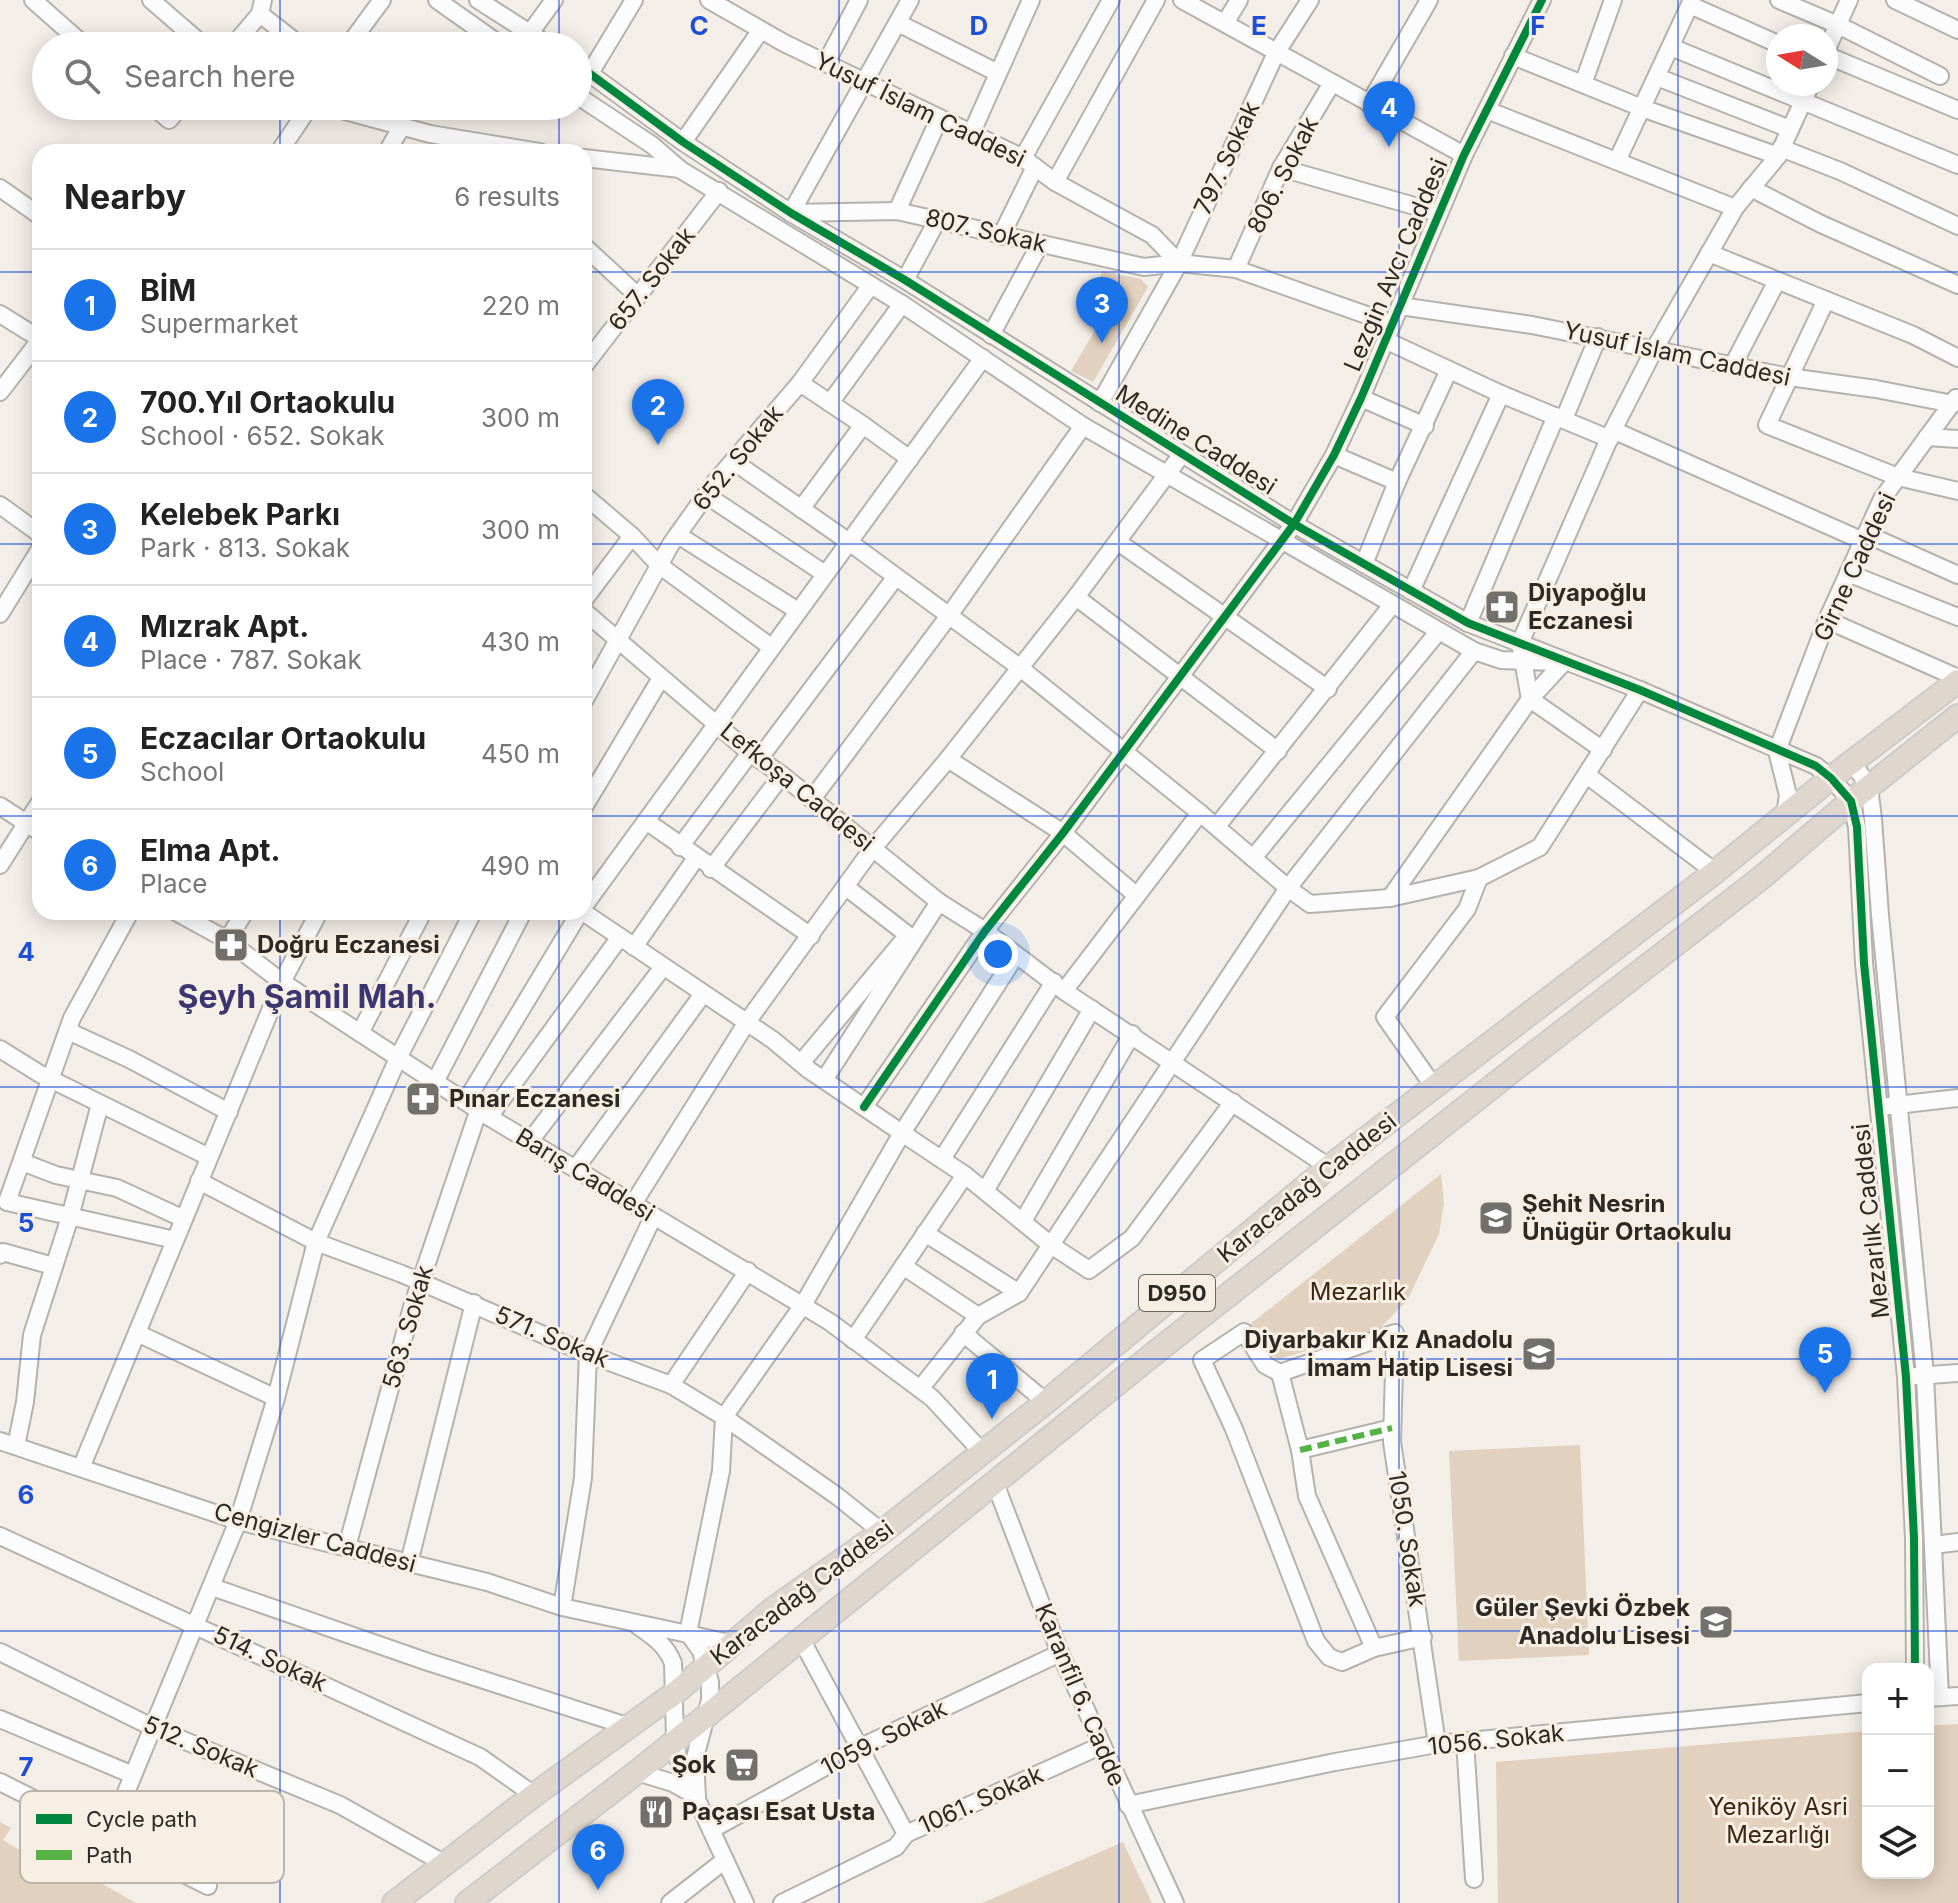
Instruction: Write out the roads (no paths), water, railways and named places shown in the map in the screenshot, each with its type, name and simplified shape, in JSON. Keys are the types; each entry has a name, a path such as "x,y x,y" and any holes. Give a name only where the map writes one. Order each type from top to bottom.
{"highway":[{"name":"Karacadağ Caddesi","path":"394,1903 534,1795 675,1693 773,1609 882,1532 1046,1402 1329,1167 1715,872 1958,679"},
{"name":"Karacadağ Caddesi","path":"467,1903 637,1772 1156,1352 1761,878 1958,716"}],"street":[{"path":"33,0 69,32"},
{"path":"151,0 188,32"},
{"path":"358,32 382,0"},
{"path":"437,0 482,32"},
{"path":"479,0 528,32"},
{"path":"592,58 634,0"},
{"name":"Yusuf İslam Caddesi","path":"709,0 826,63 1029,162 1055,182 1152,235 1179,263"},
{"path":"826,63 859,0"},
{"path":"791,213 910,0"},
{"path":"972,132 1031,0"},
{"path":"1001,236 1029,162 1111,0"},
{"path":"1055,182 1156,0"},
{"path":"1182,0 1464,155"},
{"path":"1225,23 1239,0"},
{"name":"797. Sokak","path":"1100,403 1179,263 1276,53 1310,0"},
{"path":"1369,104 1429,0"},
{"path":"1583,84 1613,0"},
{"path":"1779,0 1836,24"},
{"path":"1849,0 1838,25 1940,76"},
{"path":"1895,0 1958,30"},
{"path":"531,32 548,2"},
{"name":"Lezgin Avcı Caddesi","path":"864,1107 985,931 1063,833 1294,524 1334,455 1361,398 1464,155 1537,2"},
{"path":"1617,161 1691,3 1766,38"},
{"path":"243,32 262,7 287,32"},
{"path":"898,23 998,73"},
{"path":"683,142 761,30"},
{"path":"1671,47 1958,165"},
{"path":"1513,56 1642,108 1840,171 1958,226"},
{"path":"1838,58 1958,110"},
{"name":"Medine Caddesi","path":"592,75 683,142 791,213 905,280 1294,524 1411,591 1468,623 1640,690 1816,766 1831,778"},
{"path":"1657,77 1790,129"},
{"name":"806. Sokak","path":"1236,269 1281,168 1332,83"},
{"path":"1603,750 1530,699 1520,643 1611,434 1655,348 1735,208 1780,152 1806,96"},
{"path":"592,105 652,145 681,170 902,304 1083,426 1438,632 1474,651 1501,660 1564,662"},
{"path":"1487,110 1735,208"},
{"path":"897,211 939,119"},
{"path":"284,144 301,120"},
{"path":"380,120 465,144"},
{"path":"392,144 402,126"},
{"path":"592,159 681,170"},
{"path":"1281,168 1439,213"},
{"path":"1751,188 1821,224 1958,285"},
{"name":"657. Sokak","path":"592,351 719,191"},
{"path":"3,197 32,212"},
{"name":"807. Sokak","path":"791,213 897,211 1144,267 1179,263"},
{"path":"905,280 938,219"},
{"path":"991,335 1040,244"},
{"path":"592,253 638,296"},
{"path":"1709,253 1913,335 1958,358"},
{"path":"1179,263 1236,269 1392,324"},
{"path":"1733,365 1777,281"},
{"name":"652. Sokak","path":"592,686 678,535 733,461 800,383 871,285"},
{"path":"1826,300 1767,425 1898,477 1958,491"},
{"path":"830,403 902,304"},
{"name":"Yusuf İslam Caddesi","path":"1400,306 1598,337 1789,377 1955,400"},
{"path":"0,314 32,335"},
{"path":"1468,623 1598,337"},
{"path":"1385,340 1501,394 1611,434 1958,575"},
{"path":"0,392 32,350"},
{"path":"592,895 983,358"},
{"path":"1364,564 1397,482 1449,370"},
{"path":"800,383 910,459"},
{"path":"1411,591 1501,394"},
{"path":"1361,398 1425,426"},
{"name":"Girne Caddesi","path":"1777,751 1827,620 1882,499 1955,400"},
{"path":"801,509 863,425"},
{"path":"812,799 948,617 1083,426"},
{"path":"1927,437 1958,439"},
{"path":"633,1204 747,1022 873,848 1076,597 1182,454"},
{"path":"1334,455 1397,482"},
{"path":"733,461 1019,667 1310,904 1390,898 1479,878 1540,847 1640,690"},
{"path":"706,495 825,574"},
{"path":"592,502 632,536 659,565 771,647"},
{"path":"0,505 32,528"},
{"path":"678,535 798,611"},
{"path":"592,589 632,536"},
{"path":"1118,542 1328,689"},
{"path":"0,614 32,563"},
{"path":"1848,573 1958,617"},
{"path":"680,847 895,578"},
{"path":"1076,597 1278,751"},
{"path":"1217,826 1392,605"},
{"name":"Lefkoşa Caddesi","path":"592,618 754,756 782,775 939,902 985,931 1059,987 1329,1167"},
{"path":"1827,620 1958,679"},
{"path":"1253,858 1438,632"},
{"path":"920,1389 978,1316 1019,1293 1288,888 1474,651"},
{"path":"1390,898 1530,699 1564,662"},
{"path":"592,794 661,678"},
{"path":"1777,751 1788,795 1785,815"},
{"path":"948,759 1063,833 1136,895"},
{"name":"Mezarlık Caddesi","path":"1853,763 1869,787 1925,1375 1934,1545 1934,1663"},
{"path":"711,869 782,775"},
{"path":"1587,775 1715,872"},
{"path":"1831,778 1851,801"},
{"name":"Mezarlık Caddesi","path":"1851,801 1857,827 1864,963 1906,1377 1914,1524 1915,1663"},
{"path":"0,806 32,826"},
{"path":"942,1159 1059,987 1200,813"},
{"path":"646,821 811,936"},
{"path":"0,865 32,828"},
{"path":"478,1109 627,942 696,858"},
{"path":"1434,1087 1385,1017 1467,909 1479,878"},
{"path":"801,1063 908,935 846,887"},
{"path":"824,1080 939,902"},
{"path":"592,919 747,1022 824,1080 965,1175 1051,1245 1089,1270 1132,1238 1233,1102"},
{"path":"126,920 72,1018 7,1202 175,1240"},
{"name":"Barış Caddesi","path":"191,920 227,940 282,982 435,1082 653,1217 803,1305 932,1398 982,1452"},
{"path":"227,940 240,920"},
{"path":"81,1468 282,982 315,920"},
{"path":"360,1033 419,920"},
{"path":"126,1791 238,1521 276,1398 316,1242 399,1056 469,920"},
{"path":"435,1082 519,920"},
{"path":"478,1109 577,920"},
{"path":"697,1797 696,1746 710,1700 706,1666 701,1651 688,1633 721,1471 724,1417 803,1305 902,1133 1016,955"},
{"path":"530,1141 663,967"},
{"path":"576,1168 703,994"},
{"path":"985,1191 1092,1009"},
{"path":"68,1031 129,1059 229,1112"},
{"path":"1023,1221 1132,1034"},
{"path":"0,1049 51,1080 209,1157"},
{"path":"1880,1107 1958,1098"},
{"path":"8,1443 25,1402 32,1335 70,1217 100,1104"},
{"name":"563. Sokak","path":"347,1547 420,1281 478,1109"},
{"path":"22,1162 56,1175 117,1188 184,1219"},
{"path":"853,1340 965,1175"},
{"name":"571. Sokak","path":"199,1181 316,1242 420,1281 588,1354 671,1385 724,1417 837,1496 882,1532"},
{"path":"562,1607 583,1478 588,1354 653,1217"},
{"path":"925,1233 1019,1293"},
{"path":"0,1255 3,1252 53,1266"},
{"path":"903,1266 978,1316"},
{"path":"671,1385 748,1271"},
{"path":"409,1563 474,1303"},
{"path":"1374,1648 1307,1496 1300,1450 1280,1373 1265,1365 1244,1332 1202,1360 1234,1429 1316,1641 1329,1657 1342,1662 1374,1648 1423,1637"},
{"path":"137,1333 276,1398"},
{"path":"963,1333 1046,1402"},
{"name":"1050. Sokak","path":"1280,1373 1395,1333 1392,1428 1400,1512 1423,1637 1437,1744"},
{"path":"1906,1377 1958,1373"},
{"path":"1300,1450 1392,1428"},
{"name":"Cengizler Caddesi","path":"8,1443 238,1521 487,1582 562,1607 734,1644"},
{"name":"Karanfil 6. Cadde","path":"995,1483 1060,1653 1100,1746 1175,1903"},
{"name":"514. Sokak","path":"0,1536 480,1757 534,1795"},
{"path":"1934,1545 1958,1542"},
{"path":"212,1587 428,1662 630,1727"},
{"name":"Cengizler Caddesi","path":"634,1623 658,1640 670,1654 675,1693 675,1741 680,1765 745,1903"},
{"path":"801,1639 906,1834"},
{"name":"512. Sokak","path":"0,1652 154,1728 340,1805 445,1864"},
{"name":"1059. Sokak","path":"711,1830 861,1747 1060,1653"},
{"path":"1934,1697 1958,1696"},
{"name":"1056. Sokak","path":"1128,1805 1437,1744 1862,1704"},
{"path":"0,1719 133,1775"},
{"path":"1465,1741 1474,1879"},
{"name":"1061. Sokak","path":"782,1903 896,1847 906,1834 1100,1746"},
{"path":"637,1772 673,1783 697,1797"},
{"path":"0,1782 20,1792"},
{"path":"670,1903 725,1860"},
{"path":"202,1883 208,1886"}],"place":[{"name":"Mızrak Apt.","path":"1389,147"},
{"name":"Kelebek Parkı","path":"1102,343"},
{"name":"700.Yıl Ortaokulu","path":"658,445"},
{"name":"Diyapoğlu Eczanesi","path":"1502,607"},
{"name":"Doğru Eczanesi","path":"231,945"},
{"name":"Pınar Eczanesi","path":"423,1099"},
{"name":"Şehit Nesrin Ünügür Ortaokulu","path":"1496,1218"},
{"name":"Diyarbakır Kız Anadolu İmam Hatip Lisesi","path":"1539,1354"},
{"name":"Eczacılar Ortaokulu","path":"1825,1393"},
{"name":"BİM","path":"992,1419"},
{"name":"Güler Şevki Özbek Anadolu Lisesi","path":"1716,1622"},
{"name":"Şok","path":"742,1765"},
{"name":"Paçası Esat Usta","path":"656,1812"},
{"name":"Elma Apt.","path":"598,1890"}],"district":[{"name":"Şeyh Şamil Mah.","path":"307,997"}],"park label":[{"name":"Mezarlık","path":"1358,1292"},
{"name":"Yeniköy Asri Mezarlığı","path":"1778,1821"}]}
